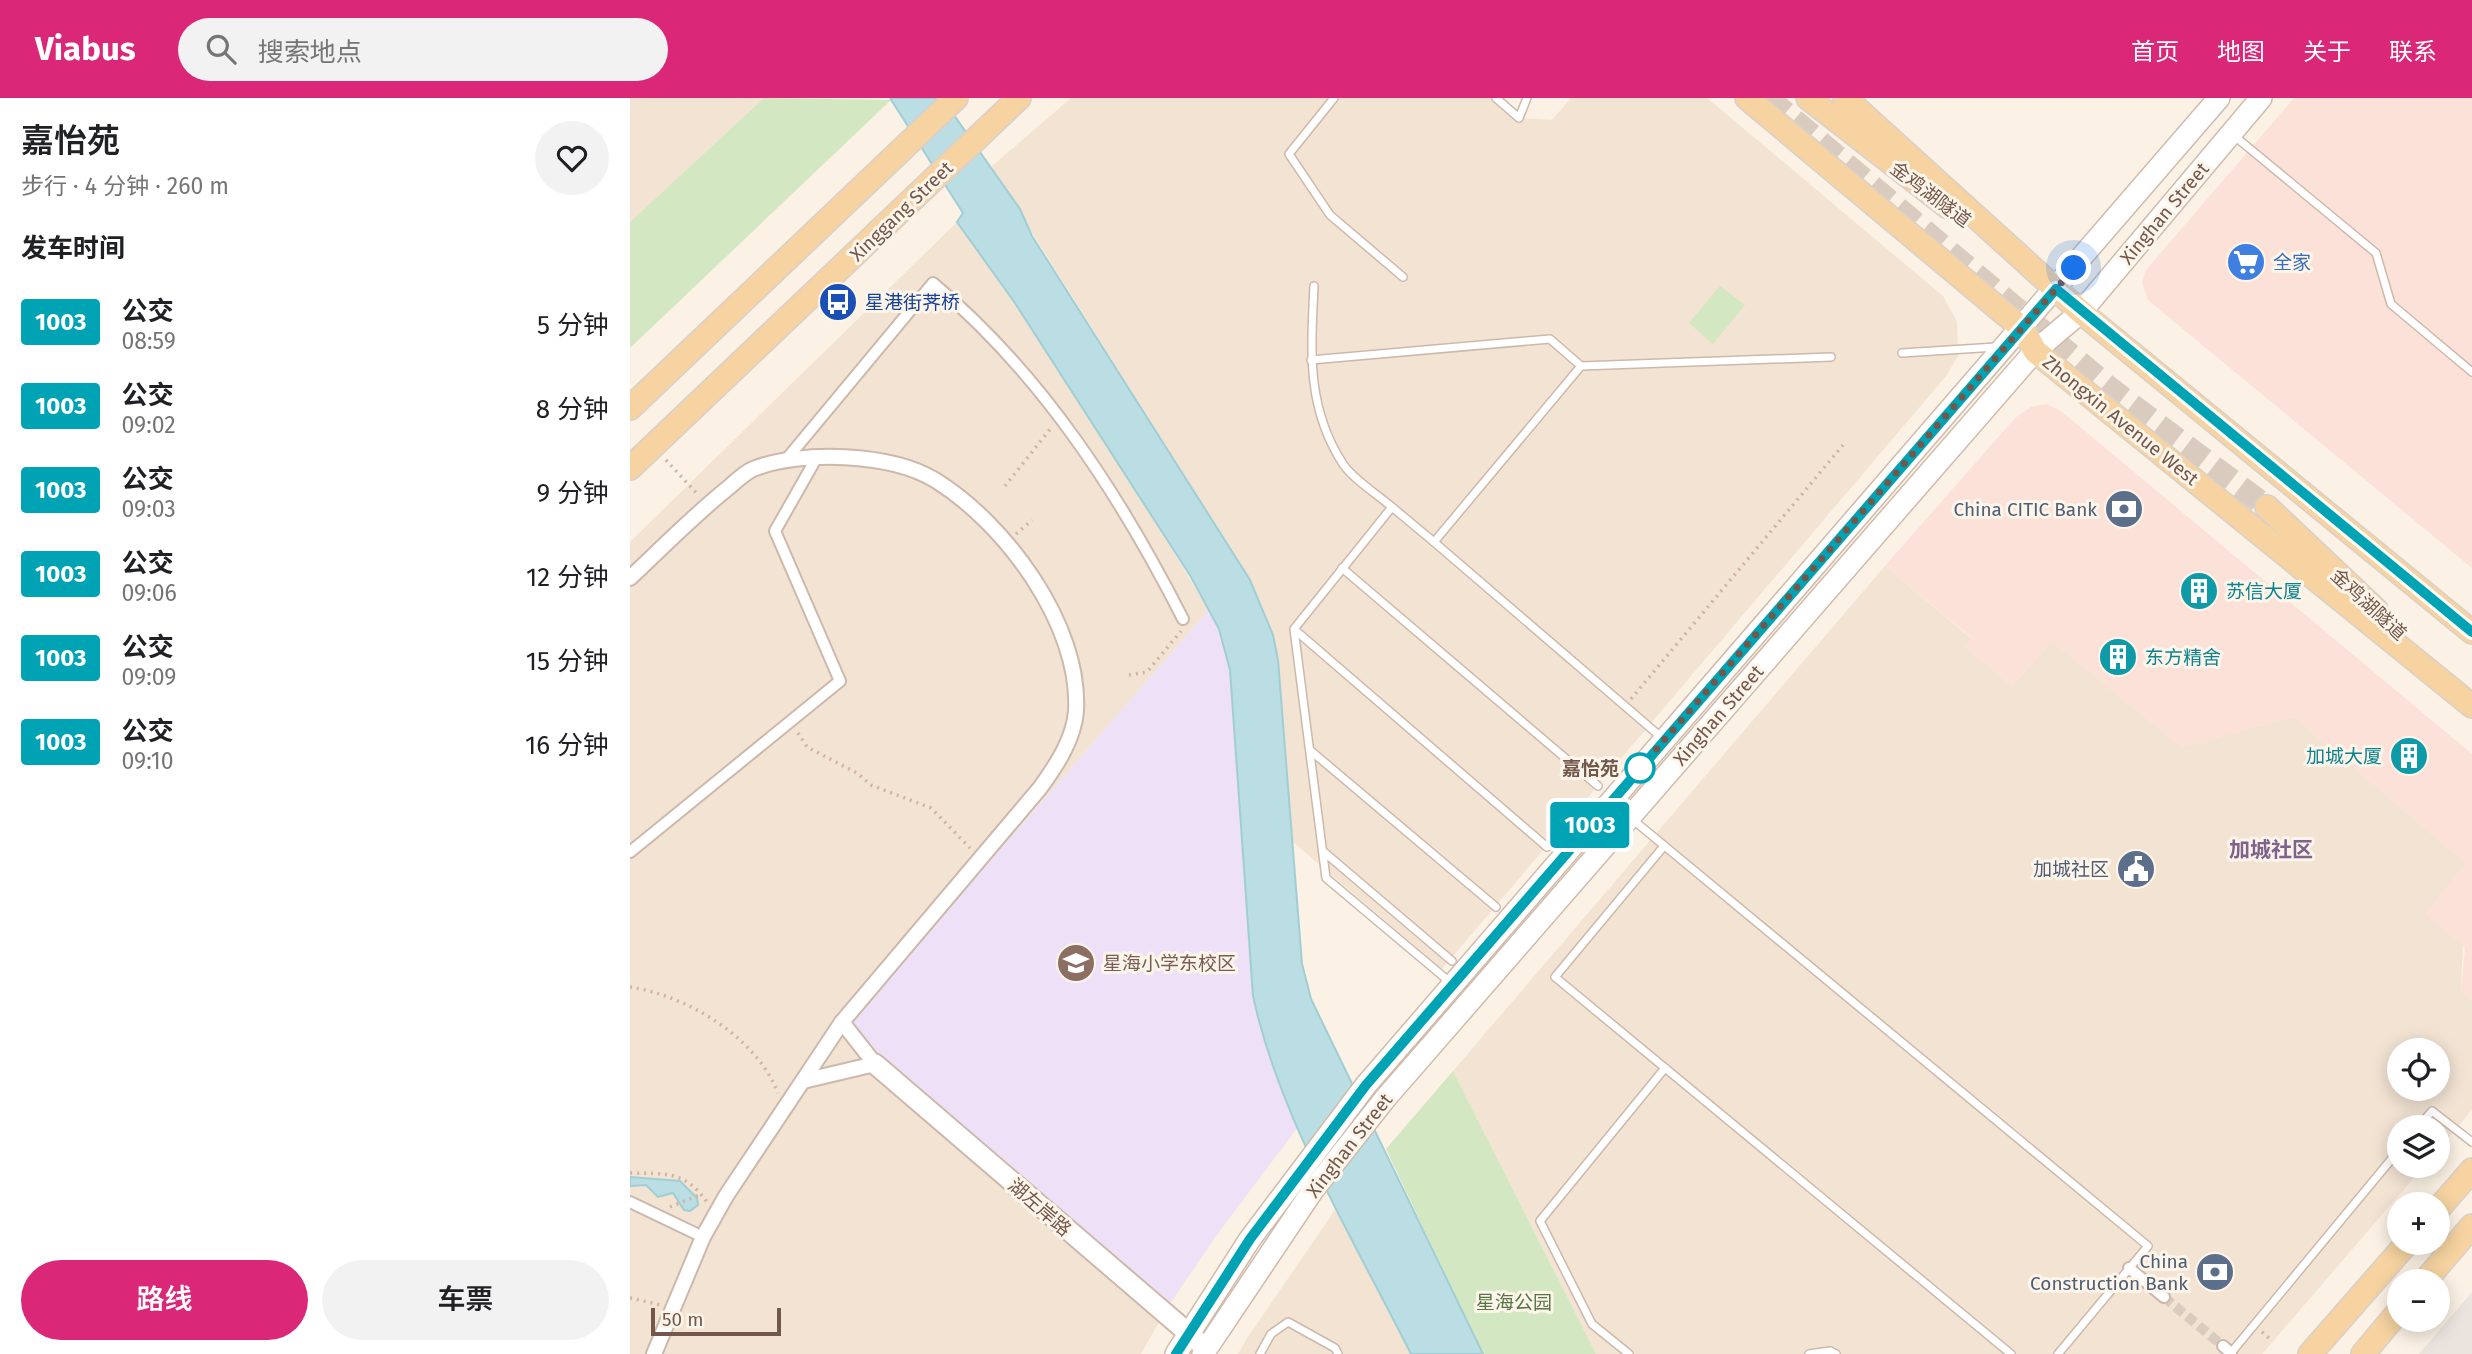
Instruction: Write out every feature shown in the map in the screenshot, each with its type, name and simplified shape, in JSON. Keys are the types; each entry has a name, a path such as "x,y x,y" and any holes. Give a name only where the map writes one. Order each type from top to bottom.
{"main road":[{"path":"630,408 956,98"},
{"name":"Xinggang Street","path":"630,468 1019,98"},
{"name":"Zhongxin Avenue West","path":"1747,98 2023,329 2035,351 2472,703"},
{"name":"金鸡湖隧道","path":"1808,98 2056,289"},
{"path":"1845,98 2081,312 2472,632"},
{"name":"Xinghan Street","path":"1176,1354 1295,1175 1366,1085 2004,347 2023,329 2219,98"},
{"name":"Xinghan Street","path":"1205,1351 1313,1190 1384,1100 2035,351 2081,312 2261,98"},
{"name":"金鸡湖隧道","path":"2267,507 2472,703"},
{"path":"2450,1195 2472,1170"},
{"path":"2435,1269 2472,1226"},
{"path":"2310,1354 2398,1255"},
{"path":"2363,1354 2387,1325"}],"street":[{"path":"785,461 933,283 977,319 1059,418 1143,539 1183,619"},
{"path":"630,852 839,681 775,531 817,457"},
{"path":"630,579 707,505 751,470 785,461 817,457 861,459 932,478 971,506 1006,542 1030,572 1049,605 1066,649 1076,712 1073,728 1052,772 842,1022 784,1108 703,1237 654,1354"},
{"path":"803,1081 875,1064 842,1022"},
{"name":"湖左岸路","path":"875,1064 1205,1351"},
{"path":"630,1202 703,1237"},
{"path":"2129,1268 2164,1297"}],"lane":[{"path":"1334,98 1289,154 1330,215 1403,277"},
{"path":"1496,98 1519,118 1527,98"},
{"path":"2231,133 2376,253 2391,304 2472,372"},
{"path":"1314,286 1311,360 1317,412 1344,466 1665,740"},
{"path":"1311,360 1550,339 1581,366 1831,357"},
{"path":"1902,352 2004,347"},
{"path":"1434,542 1581,366"},
{"path":"1392,507 1294,629 1326,878 1452,984"},
{"path":"1342,568 1598,786"},
{"path":"1294,629 1547,846"},
{"path":"1310,750 1496,907"},
{"path":"1629,817 2148,1246 2059,1353"},
{"path":"1664,846 1555,977 2011,1354"},
{"path":"1324,852 1452,961"},
{"path":"1629,1354 1592,1324 1540,1221 1616,1124 1630,1114 1665,1068"},
{"path":"2450,1125 2472,1142"},
{"path":"2228,1351 2387,1164"},
{"path":"1260,1354 1271,1334 1288,1322 1335,1348 1338,1354"},
{"path":"1809,1354 1830,1351 1836,1354"}],"path":[{"path":"1005,486 1059,418"},
{"path":"1625,706 1843,445"},
{"path":"654,446 707,505"},
{"path":"1006,542 1032,520"},
{"path":"1129,675 1147,673 1180,632 1183,619"},
{"path":"791,721 807,747 857,773 871,785 931,808 952,826 978,858"},
{"path":"630,987 692,1005 731,1033 772,1077 784,1108"},
{"path":"630,1173 653,1171 680,1176 716,1213"},
{"path":"680,1203 699,1195"},
{"path":"630,1297 673,1308"}],"shaded area":[{"path":"630,98 764,98 630,222"},
{"name":"嘉怡苑","path":"1071,98 1496,98 1519,118 1552,120 1571,98 1707,98 1943,296 1957,322 1958,356 1946,376 1442,969 1293,842 1278,660 1264,610 1250,580 991,167"},
{"path":"2294,98 2472,98 2472,568 2148,300 2142,282 2146,270"},
{"path":"957,222 1015,303 1096,427 1209,610 892,973 1165,1311 1141,1354 630,1354 630,542"},
{"path":"2046,404 2061,411 2472,754 2472,1000 2461,991 2465,948 2425,914 2466,863 2294,717 2181,747 2052,641 2012,686 1965,647 1972,638 1885,566 2015,418 2031,407"},
{"path":"1885,566 1972,639 1965,647 2012,686 2052,641 2181,747 2294,717 2466,863 2461,991 2472,1000 2472,1110 2450,1136 2450,1115 2387,1115 2387,1178 2414,1178 2402,1192 2387,1192 2387,1209 2262,1354 1596,1354 1453,1071"},
{"name":"星海小学东校区","path":"1209,610 1219,629 1230,669 1253,996 1286,1102 1298,1127 1216,1236 1165,1311 845,1033 892,973"},
{"path":"1337,1207 1411,1354 1238,1354 1248,1337"},
{"path":"2472,1292 2472,1354 2419,1354 2438,1332 2450,1332 2450,1318"}],"green space":[{"path":"764,98 891,100 630,348 630,222"},
{"path":"1720,286 1745,305 1713,344 1689,323"},
{"name":"星海公园","path":"1453,1071 1596,1354 1483,1354 1386,1149"}],"water":[{"path":"890,98 942,98 1020,209 1032,236 1250,580 1273,635 1278,660 1302,964 1311,999 1483,1354 1411,1354 1321,1179 1281,1088 1253,996 1230,670 1219,629 1191,577 1015,303 957,222 963,213"},
{"path":"630,1177 680,1181 697,1198 698,1205 690,1211 684,1210 673,1193 658,1197 646,1185 630,1186"}],"tunnel":[{"path":"1768,98 2111,389 2267,507"},
{"path":"2164,1297 2223,1346"}],"bus line":[{"name":"1003","path":"1176,1354 1214,1293 1295,1175 1366,1085 2056,289 2472,632"}],"place":[{"name":"全家","path":"2246,262"},
{"name":"星港街荠桥","path":"838,302"},
{"name":"China CITIC Bank","path":"2124,509"},
{"name":"苏信大厦","path":"2199,591"},
{"name":"东方精舍","path":"2118,657"},
{"name":"加城大厦","path":"2409,756"},
{"name":"嘉怡苑","path":"1640,768"},
{"name":"加城社区","path":"2136,869"},
{"name":"星海小学东校区","path":"1076,963"},
{"name":"China Construction Bank","path":"2215,1272"}],"district":[{"name":"加城社区","path":"2271,850"}],"route":[{"path":"1640,768 2074,268"}]}
